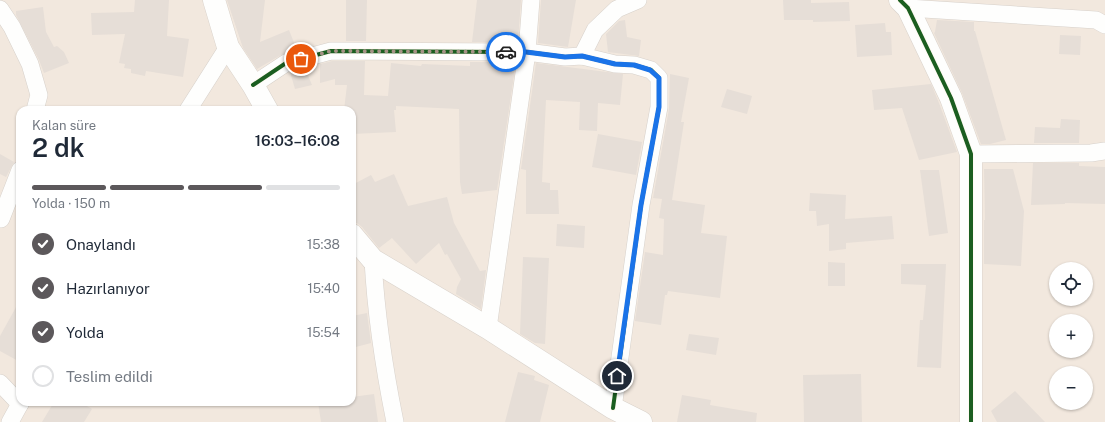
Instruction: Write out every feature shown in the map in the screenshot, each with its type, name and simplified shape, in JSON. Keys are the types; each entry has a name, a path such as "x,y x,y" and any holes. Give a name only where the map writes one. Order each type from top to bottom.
{"street":[{"path":"214,0 228,47 265,106"},
{"path":"488,328 526,52 531,0"},
{"path":"582,56 595,30 618,9 638,0"},
{"path":"904,4 1096,20 1105,25"},
{"path":"904,4 951,98 971,154 971,422"},
{"path":"0,9 12,27 30,64 39,95 36,106"},
{"path":"191,106 228,47"},
{"path":"253,85 286,63 331,51 526,52 565,57 582,56 615,64 634,65 650,70 659,78 659,107 641,205 613,408"},
{"path":"971,154 1091,153 1105,151"},
{"path":"1,219 16,180"},
{"path":"356,240 374,260 488,328 613,408 641,422"},
{"path":"374,260 375,298 384,370 395,422"},
{"path":"0,383 16,399"},
{"path":"10,422 18,406"}],"shaded area":[{"path":"0,0 1105,0 1105,422 0,422"}],"building":[{"path":"135,0 169,0 167,36 189,39 183,77 146,71 145,76 131,73 131,69 124,68 125,64 119,63 125,34 92,35 91,13 134,12"},
{"path":"227,0 265,0 260,42 289,30 297,50 281,55 257,69 243,48"},
{"path":"346,0 367,0 366,41 346,41"},
{"path":"477,0 521,0 518,42 472,42"},
{"path":"541,0 576,0 568,47 538,43"},
{"path":"783,0 811,0 811,3 849,2 850,21 813,22 813,20 784,20"},
{"path":"43,7 46,32 54,47 57,46 64,52 69,63 44,73 16,15 16,11"},
{"path":"625,20 627,37 641,40 639,56 608,52 606,34 619,21"},
{"path":"937,20 974,22 974,31 1006,140 990,144 981,144 962,93 934,33"},
{"path":"885,23 886,32 891,32 892,55 857,57 855,25"},
{"path":"1060,35 1081,36 1080,55 1059,54"},
{"path":"332,61 365,61 364,95 388,96 391,63 421,66 422,64 470,66 470,62 516,62 497,190 462,194 460,182 459,109 396,106 396,110 394,110 396,132 356,134 356,106 344,106 347,85 335,85 335,79 320,83 320,64"},
{"path":"536,63 623,74 620,105 598,103 597,131 579,130 580,102 546,100 542,182 550,183 550,190 558,190 559,214 526,214 526,170 521,169"},
{"path":"305,68 312,85 295,89 290,72"},
{"path":"670,74 689,78 681,122 684,122 672,200 705,205 701,233 727,236 720,298 668,291 667,295 665,295 661,325 635,321 645,252 663,255 664,219 659,218 662,199 653,198 669,109"},
{"path":"931,84 957,152 919,160 902,108 874,110 872,90"},
{"path":"727,89 752,96 747,114 721,107"},
{"path":"1061,119 1080,120 1079,143 1034,143 1035,127 1060,128"},
{"path":"598,134 642,142 636,175 592,167"},
{"path":"0,154 14,162 6,177 0,174"},
{"path":"1033,163 1079,163 1079,166 1105,167 1105,204 1065,203 1031,205"},
{"path":"984,169 1013,169 1024,211 1021,266 984,264"},
{"path":"920,170 939,170 948,233 929,236"},
{"path":"394,174 408,206 447,197 454,223 480,271 486,270 481,309 456,294 457,287 461,279 439,243 416,264 392,238 379,248 362,227 356,223 356,183 371,175 375,182"},
{"path":"810,193 846,195 845,219 892,216 894,239 846,243 846,249 829,251 829,224 817,226 816,211 809,211"},
{"path":"557,224 585,226 584,248 556,246"},
{"path":"523,257 549,258 545,344 535,343 520,334"},
{"path":"828,262 845,263 845,286 828,286"},
{"path":"901,264 946,264 941,368 917,367 920,320 923,320 926,285 901,284"},
{"path":"16,307 16,360 0,351 0,336"},
{"path":"367,313 371,343 356,347 356,315"},
{"path":"689,334 719,338 716,355 686,350"},
{"path":"518,372 535,376 534,380 549,385 540,422 505,422"},
{"path":"861,374 862,422 804,422 803,375"},
{"path":"1015,391 1045,422 997,422 991,411"},
{"path":"374,394 378,422 321,422 319,406 356,406 356,396"},
{"path":"682,395 711,400 710,405 757,413 756,422 677,422"},
{"path":"52,406 87,406 92,409 84,422 42,422"}],"cycle path":[{"path":"900,0 908,8 951,98 971,154 971,422"},
{"path":"253,85 286,63 331,51 527,52 565,57 582,56 615,64 634,65 651,70 659,78 659,107 641,205 613,408"}],"way so far":[{"path":"301,59 331,51 506,52"}],"route":[{"path":"506,52 526,52 565,57 582,56 615,64 634,65 650,70 659,78 659,107 641,205 617,376"}]}
